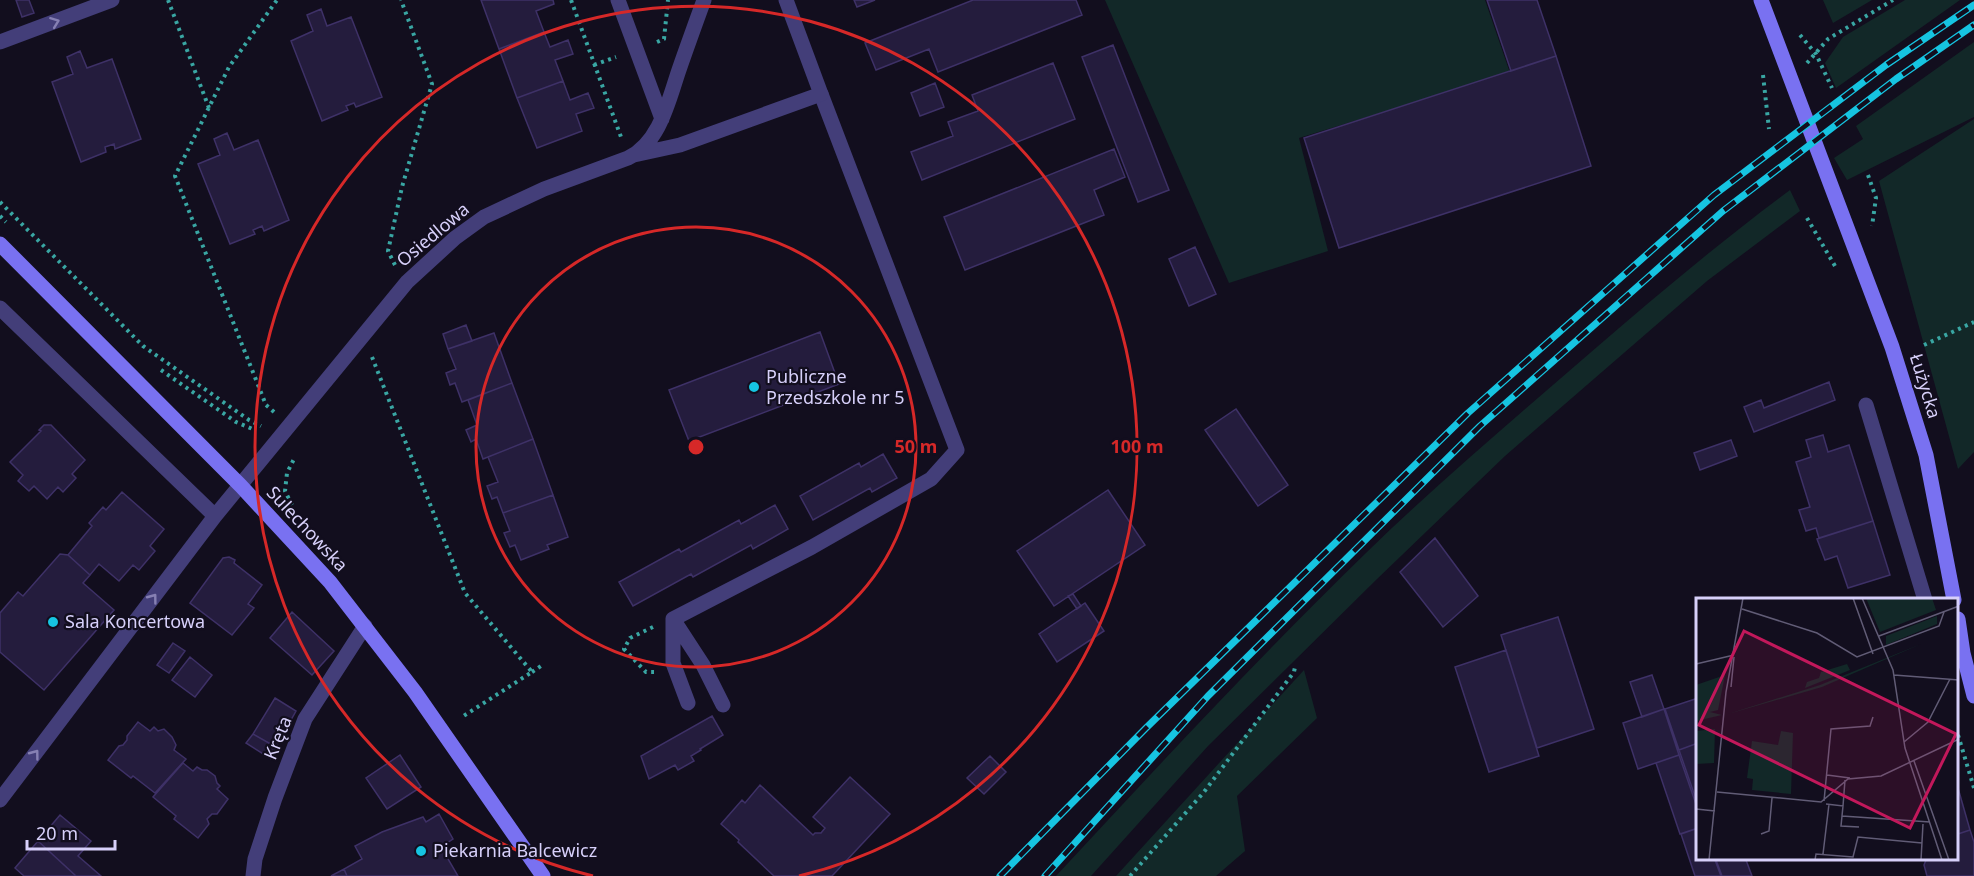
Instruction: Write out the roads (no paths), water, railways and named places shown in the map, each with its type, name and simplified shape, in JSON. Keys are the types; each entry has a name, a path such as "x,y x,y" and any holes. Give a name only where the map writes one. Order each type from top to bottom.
{"street":[{"path":"0,42 112,0"},
{"path":"618,0 662,119"},
{"name":"Osiedlowa","path":"0,800 215,516 407,282 455,238 484,217 543,189 634,155 650,140 662,119 704,0"},
{"path":"673,620 812,548 932,479 957,450 786,0"},
{"name":"Łużycka","path":"1761,0 1892,347 1926,455 1954,598"},
{"path":"634,155 680,145 821,94"},
{"name":"Sulechowska","path":"0,244 241,486 330,582 415,692 543,876"},
{"path":"0,308 215,516"},
{"path":"1866,405 1924,598"},
{"path":"673,620 673,663 688,703"},
{"path":"673,620 703,665 723,705"},
{"path":"1959,623 1974,696"},
{"name":"Kręta","path":"253,876 255,859 275,798 306,719 365,626"}],"railway":[{"path":"1000,876 1146,728 1468,413 1714,195 1886,65 1974,5"},
{"path":"1045,876 1208,696 1480,426 1723,211 1896,79 1974,25"}],"place":[{"name":"Publiczne Przedszkole nr 5","path":"754,387"},
{"name":"Sala Koncertowa","path":"53,622"},
{"name":"Piekarnia Balcewicz","path":"421,851"}]}
